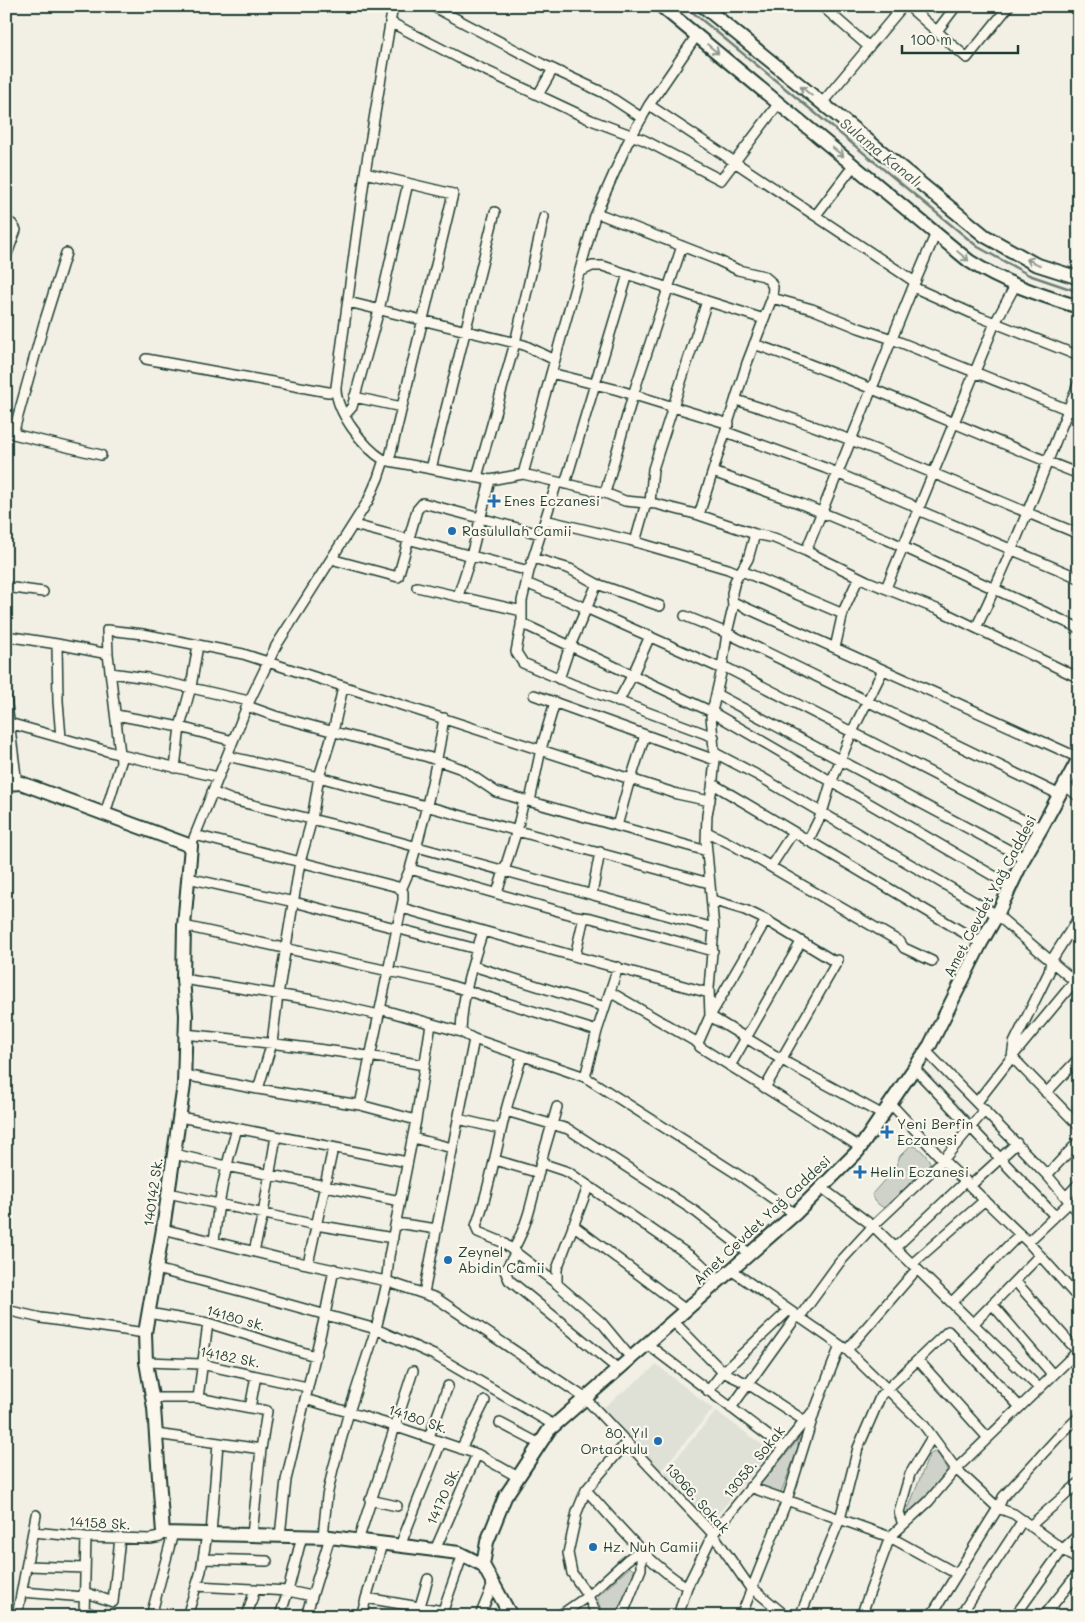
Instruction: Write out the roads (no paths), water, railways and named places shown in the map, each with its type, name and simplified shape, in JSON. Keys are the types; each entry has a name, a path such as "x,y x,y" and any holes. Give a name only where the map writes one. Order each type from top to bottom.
{"street":[{"path":"393,6 365,173 335,392 345,415 362,443 369,450 386,461 490,480 524,474 604,493 625,501 656,504 699,515 755,534 774,538 806,551 859,577 938,610 1079,678"},
{"path":"432,6 604,93 642,118"},
{"path":"662,6 988,274 1015,286 1079,306"},
{"path":"703,6 985,236 1035,264 1079,278"},
{"path":"822,6 869,47"},
{"path":"822,103 902,6"},
{"path":"908,6 967,58 1009,6"},
{"path":"937,31 956,6"},
{"path":"390,22 459,58 591,120 644,140 721,180 779,103"},
{"path":"524,474 596,213 642,118 697,35"},
{"path":"538,95 554,69"},
{"path":"649,106 816,215 914,285 996,324 1079,356"},
{"path":"816,215 854,165"},
{"path":"192,845 248,703 276,646 368,501 386,461 402,407 453,194 365,173"},
{"path":"345,415 351,409 379,310 408,184"},
{"path":"431,469 495,212"},
{"path":"596,213 738,270 764,276 770,280 773,288 772,298 754,344 699,515"},
{"path":"477,477 515,343 544,217"},
{"path":"6,221 12,224 16,230 6,257"},
{"path":"806,551 936,233"},
{"path":"604,493 633,395 682,246"},
{"path":"66,253 10,434 101,455"},
{"path":"580,272 592,266 603,266 764,318"},
{"path":"628,274 601,365 561,483 540,534 529,571 522,601 522,623 516,652 523,663 559,679 714,737"},
{"path":"886,588 975,372 1015,286"},
{"path":"772,298 812,310 892,339 1079,414"},
{"path":"635,542 648,503 652,470 707,301"},
{"path":"348,302 515,343 555,360"},
{"path":"754,344 872,388 1079,474"},
{"path":"146,359 318,391 335,392"},
{"path":"551,373 673,407 728,428 910,504 918,510 1079,578"},
{"path":"976,628 1028,513 1079,382"},
{"path":"354,397 402,407"},
{"path":"736,400 794,418 852,440 1079,534"},
{"path":"713,472 799,503 903,547 1079,628"},
{"path":"458,596 471,556 490,480"},
{"path":"332,558 398,576 417,510 423,503 540,534"},
{"path":"545,520 635,542 741,572 843,614"},
{"path":"354,525 529,571"},
{"path":"710,1016 709,994 714,928 709,883 707,832 715,756 712,712 723,668 727,633 731,621 732,593 735,581 748,558 755,534"},
{"path":"533,558 570,569 597,584 660,606"},
{"path":"835,648 843,614 859,577"},
{"path":"526,583 723,668 1033,825 1042,827"},
{"path":"559,679 570,646 597,584"},
{"path":"417,586 522,611"},
{"path":"6,587 43,592"},
{"path":"733,602 1079,758"},
{"path":"684,616 727,633 867,701 1079,797"},
{"path":"522,623 712,712 1011,886"},
{"path":"105,814 121,762 108,654 107,630 143,634 243,654 267,664 444,718 677,794 710,801"},
{"path":"6,636 108,654"},
{"path":"618,702 650,636"},
{"path":"57,644 58,701 62,738"},
{"path":"175,768 180,728 191,687 198,645"},
{"path":"808,841 822,813 831,782 852,732 883,670"},
{"path":"111,673 191,687 248,703 275,716 438,760 462,769 496,792 707,852"},
{"path":"258,1089 272,1043 278,994 300,862 312,820 318,777 333,732 343,687"},
{"path":"534,694 645,735 715,756 759,776 997,915 1077,981 1012,1057 977,1102"},
{"path":"716,694 1024,858"},
{"path":"6,697 12,784 21,783 192,845 300,862 398,887 403,892 402,908 360,1105"},
{"path":"497,893 527,801 540,749 555,702"},
{"path":"116,715 233,741"},
{"path":"401,890 410,869 428,806 438,760 444,718"},
{"path":"9,723 121,755 218,777"},
{"path":"617,826 645,735"},
{"path":"227,756 318,777 709,883"},
{"name":"Amet Cevdet Yağ Caddesi","path":"483,1565 488,1542 505,1497 548,1430 795,1214 860,1147 926,1051 997,915 1024,858 1079,758"},
{"path":"713,784 981,943"},
{"path":"212,792 232,800 417,846 714,928"},
{"path":"707,832 771,866 900,942 904,948 932,961"},
{"path":"771,866 793,832"},
{"name":"140142 Sk.","path":"168,1533 144,1333 163,1229 180,1117 184,1075 186,1015 184,926 192,845"},
{"path":"592,894 600,852"},
{"path":"410,869 713,951"},
{"path":"188,878 294,902 477,949"},
{"path":"712,900 745,910 766,920 801,942 838,961 783,1060 765,1088"},
{"path":"402,908 709,994"},
{"path":"575,956 584,917"},
{"path":"1012,1057 1014,1043 1049,972 1051,960 1079,917"},
{"path":"698,1043 710,1016 766,920"},
{"path":"184,926 439,982 466,992 597,1031"},
{"path":"461,1032 462,1011 466,992 483,931"},
{"path":"730,1066 801,942"},
{"path":"472,966 605,1006"},
{"path":"585,1077 597,1031 618,967"},
{"path":"184,979 380,1012 431,1024 461,1032 474,1039 585,1077 745,1179 795,1214"},
{"path":"610,992 698,1043 700,1047 860,1147"},
{"path":"710,1016 783,1060 883,1115"},
{"path":"306,1616 327,1537 327,1496 349,1412 376,1330 413,1138 431,1024"},
{"path":"184,1034 370,1056 424,1066"},
{"path":"424,1293 474,1039"},
{"path":"926,1051 1017,1143 1079,1212"},
{"path":"522,1056 501,1129 483,1206 476,1226 478,1232 502,1242 557,1284 602,1322 631,1358"},
{"path":"1012,1057 1079,1126"},
{"path":"1046,1093 1079,1058"},
{"path":"914,1068 1055,1216"},
{"path":"184,1075 360,1105 416,1120"},
{"path":"890,1104 943,1160 1028,1242 1079,1299"},
{"path":"557,1107 540,1168 535,1194 522,1236 505,1271 508,1280 618,1370"},
{"path":"731,1408 839,1263 873,1226 943,1160 985,1110"},
{"path":"506,1111 568,1129 696,1212 750,1254"},
{"path":"180,1117 408,1162"},
{"path":"458,1119 501,1129"},
{"path":"214,1241 218,1204 237,1128"},
{"path":"254,1251 263,1214 276,1136"},
{"path":"413,1138 452,1148"},
{"path":"1047,1175 1079,1141"},
{"path":"895,1248 968,1183 1017,1143"},
{"path":"308,1264 333,1148"},
{"path":"174,1154 400,1201"},
{"path":"495,1160 568,1172 699,1262 719,1281"},
{"path":"1028,1242 1055,1216 1079,1183"},
{"path":"557,1284 556,1269 588,1186"},
{"path":"822,1188 873,1226 1039,1388"},
{"path":"168,1194 316,1225 393,1238"},
{"path":"741,1616 750,1589 787,1500 816,1408 843,1348 915,1267 985,1200"},
{"path":"396,1223 437,1230"},
{"path":"573,1225 686,1310"},
{"name":"13066. Sokak","path":"163,1229 386,1281 436,1298 585,1398 713,1534 750,1589 756,1591 786,1616"},
{"path":"952,1302 1020,1234"},
{"path":"973,1324 1040,1255"},
{"path":"156,1269 376,1330 436,1356 554,1425"},
{"path":"280,1536 286,1480 334,1270"},
{"path":"731,1270 843,1348 923,1424 956,1469 998,1508 1014,1514 1079,1561"},
{"path":"861,1616 890,1537 928,1502 956,1469 1078,1351 1015,1280"},
{"path":"992,1304 1053,1375"},
{"path":"6,1310 41,1318 144,1333"},
{"path":"708,1391 724,1372 789,1310"},
{"name":"14180 sk.","path":"148,1313 208,1323 315,1356"},
{"path":"673,1321 724,1372 748,1384 805,1421"},
{"path":"198,1398 201,1364 208,1323"},
{"path":"800,1616 840,1519 858,1448 882,1395 948,1331 1020,1407"},
{"path":"647,1344 783,1447"},
{"path":"918,1360 988,1438"},
{"name":"14182 Sk.","path":"146,1362 201,1364 307,1387"},
{"path":"358,1541 413,1371"},
{"path":"250,1408 256,1376"},
{"path":"429,1437 448,1386"},
{"path":"152,1398 198,1398 267,1411 252,1535"},
{"name":"14180 Sk.","path":"305,1399 461,1448 477,1454 518,1477"},
{"path":"461,1448 485,1401"},
{"name":"13058. Sokak","path":"678,1616 687,1588 713,1534 816,1408"},
{"path":"931,1616 1003,1497 1079,1417"},
{"path":"500,1423 540,1444"},
{"path":"156,1434 261,1449"},
{"path":"903,1525 899,1512 910,1474 932,1437"},
{"path":"400,1546 441,1442"},
{"path":"597,1616 588,1596 572,1573 568,1553 577,1512 586,1490 627,1442"},
{"path":"186,1616 196,1586 209,1534 218,1443"},
{"name":"14170 Sk.","path":"434,1550 477,1454"},
{"path":"960,1616 1027,1523 1079,1483"},
{"path":"750,1487 890,1537 956,1574"},
{"path":"586,1490 641,1550 670,1578 687,1588"},
{"path":"370,1500 397,1506"},
{"path":"17,1616 28,1566 36,1515"},
{"name":"14158 Sk.","path":"33,1532 150,1540 168,1533"},
{"path":"151,1616 168,1533 327,1537 463,1554 483,1565 512,1616"},
{"path":"1015,1616 1063,1549 1079,1534"},
{"path":"280,1616 302,1536"},
{"path":"86,1537 84,1614 98,1616"},
{"path":"22,1592 84,1594 114,1602 120,1538"},
{"path":"361,1616 382,1544"},
{"path":"559,1616 588,1596 627,1560 641,1550"},
{"path":"622,1616 641,1569 641,1550"},
{"path":"366,1598 420,1606 442,1613 463,1554"},
{"path":"203,1558 267,1562"},
{"path":"28,1566 85,1568"},
{"path":"1045,1615 1079,1572"},
{"path":"420,1606 428,1579"},
{"path":"480,1616 493,1584"},
{"path":"196,1586 288,1591 312,1596"},
{"path":"247,1616 255,1589"}],"waterway":[{"name":"Sulama Kanalı","path":"685,6 978,247 1029,275 1079,292"}],"place":[{"name":"Enes Eczanesi","path":"494,501"},
{"name":"Rasulullah Camii","path":"452,531"},
{"name":"Yeni Berfin Eczanesi","path":"887,1132"},
{"name":"Helin Eczanesi","path":"860,1172"},
{"name":"Zeynel Abidin Camii","path":"448,1260"},
{"name":"80. Yıl Ortaokulu","path":"658,1441"},
{"name":"Hz. Nuh Camii","path":"593,1547"}]}
